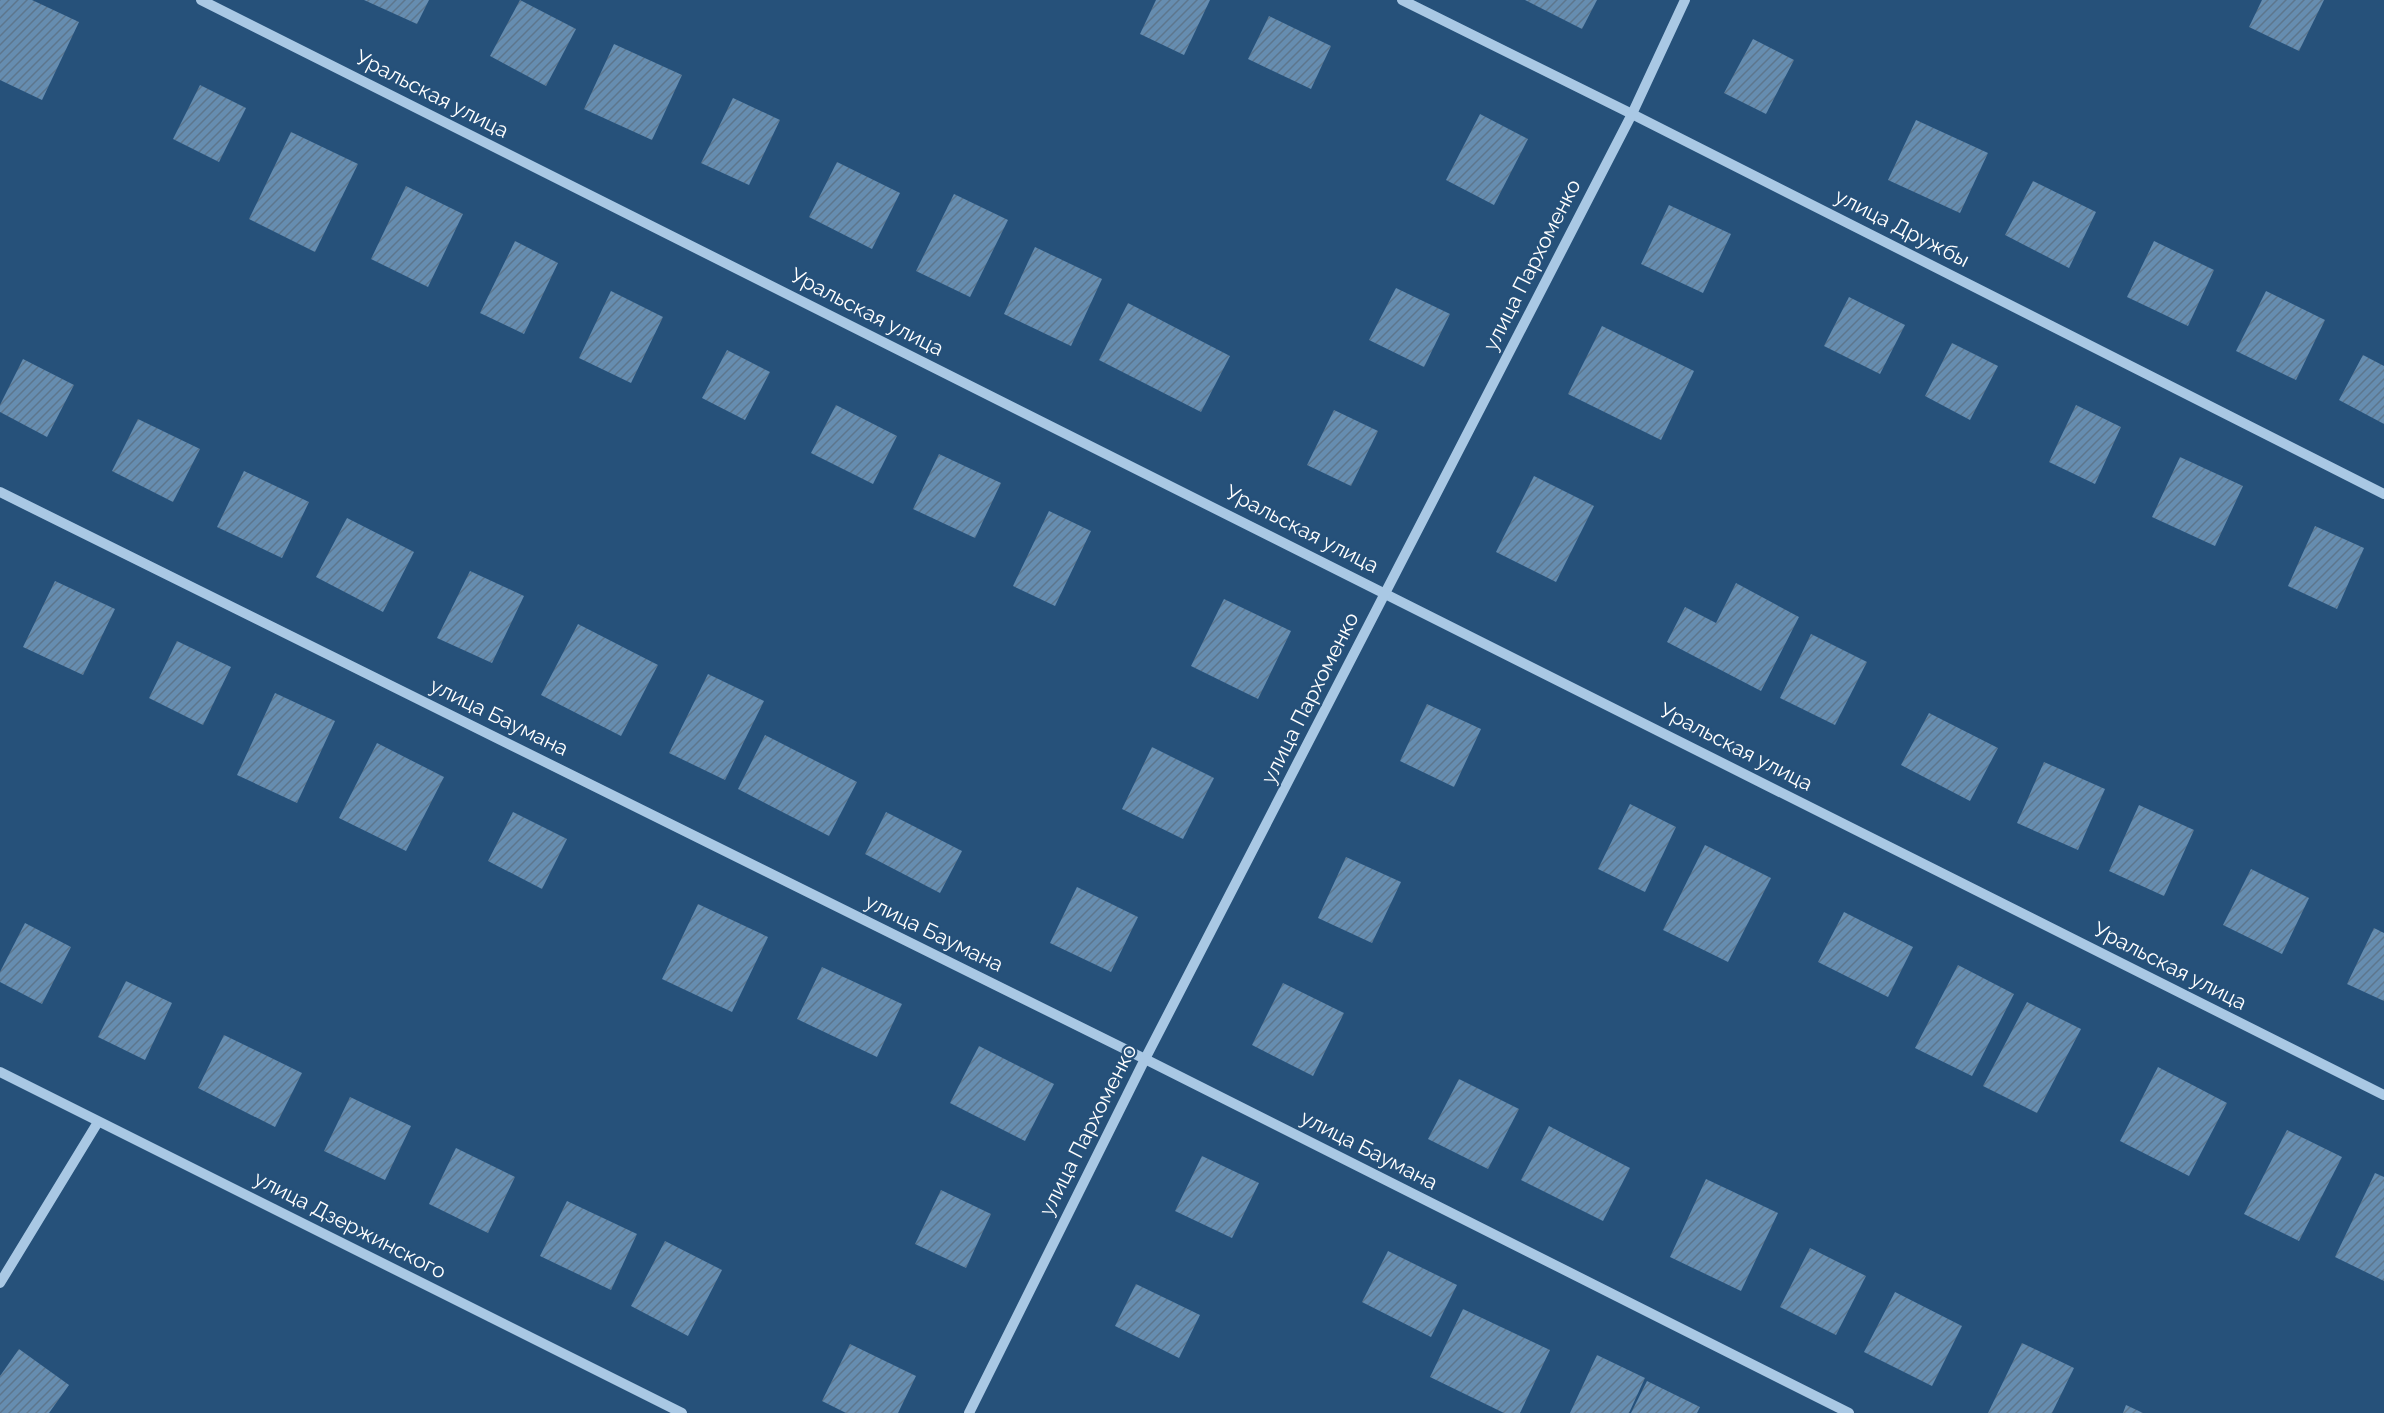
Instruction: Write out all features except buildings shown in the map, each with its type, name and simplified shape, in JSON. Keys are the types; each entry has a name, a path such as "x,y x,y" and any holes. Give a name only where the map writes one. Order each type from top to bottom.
{"street":[{"name":"Уральская улица","path":"201,0 2384,1095"},
{"name":"улица Дружбы","path":"1402,0 2384,494"},
{"name":"улица Пархоменко","path":"969,1413 1145,1059 1632,114 1685,0"},
{"name":"улица Баумана","path":"0,492 1145,1059 1849,1413"},
{"name":"улица Дзержинского","path":"0,1072 682,1413"},
{"path":"0,1283 98,1122"}]}
